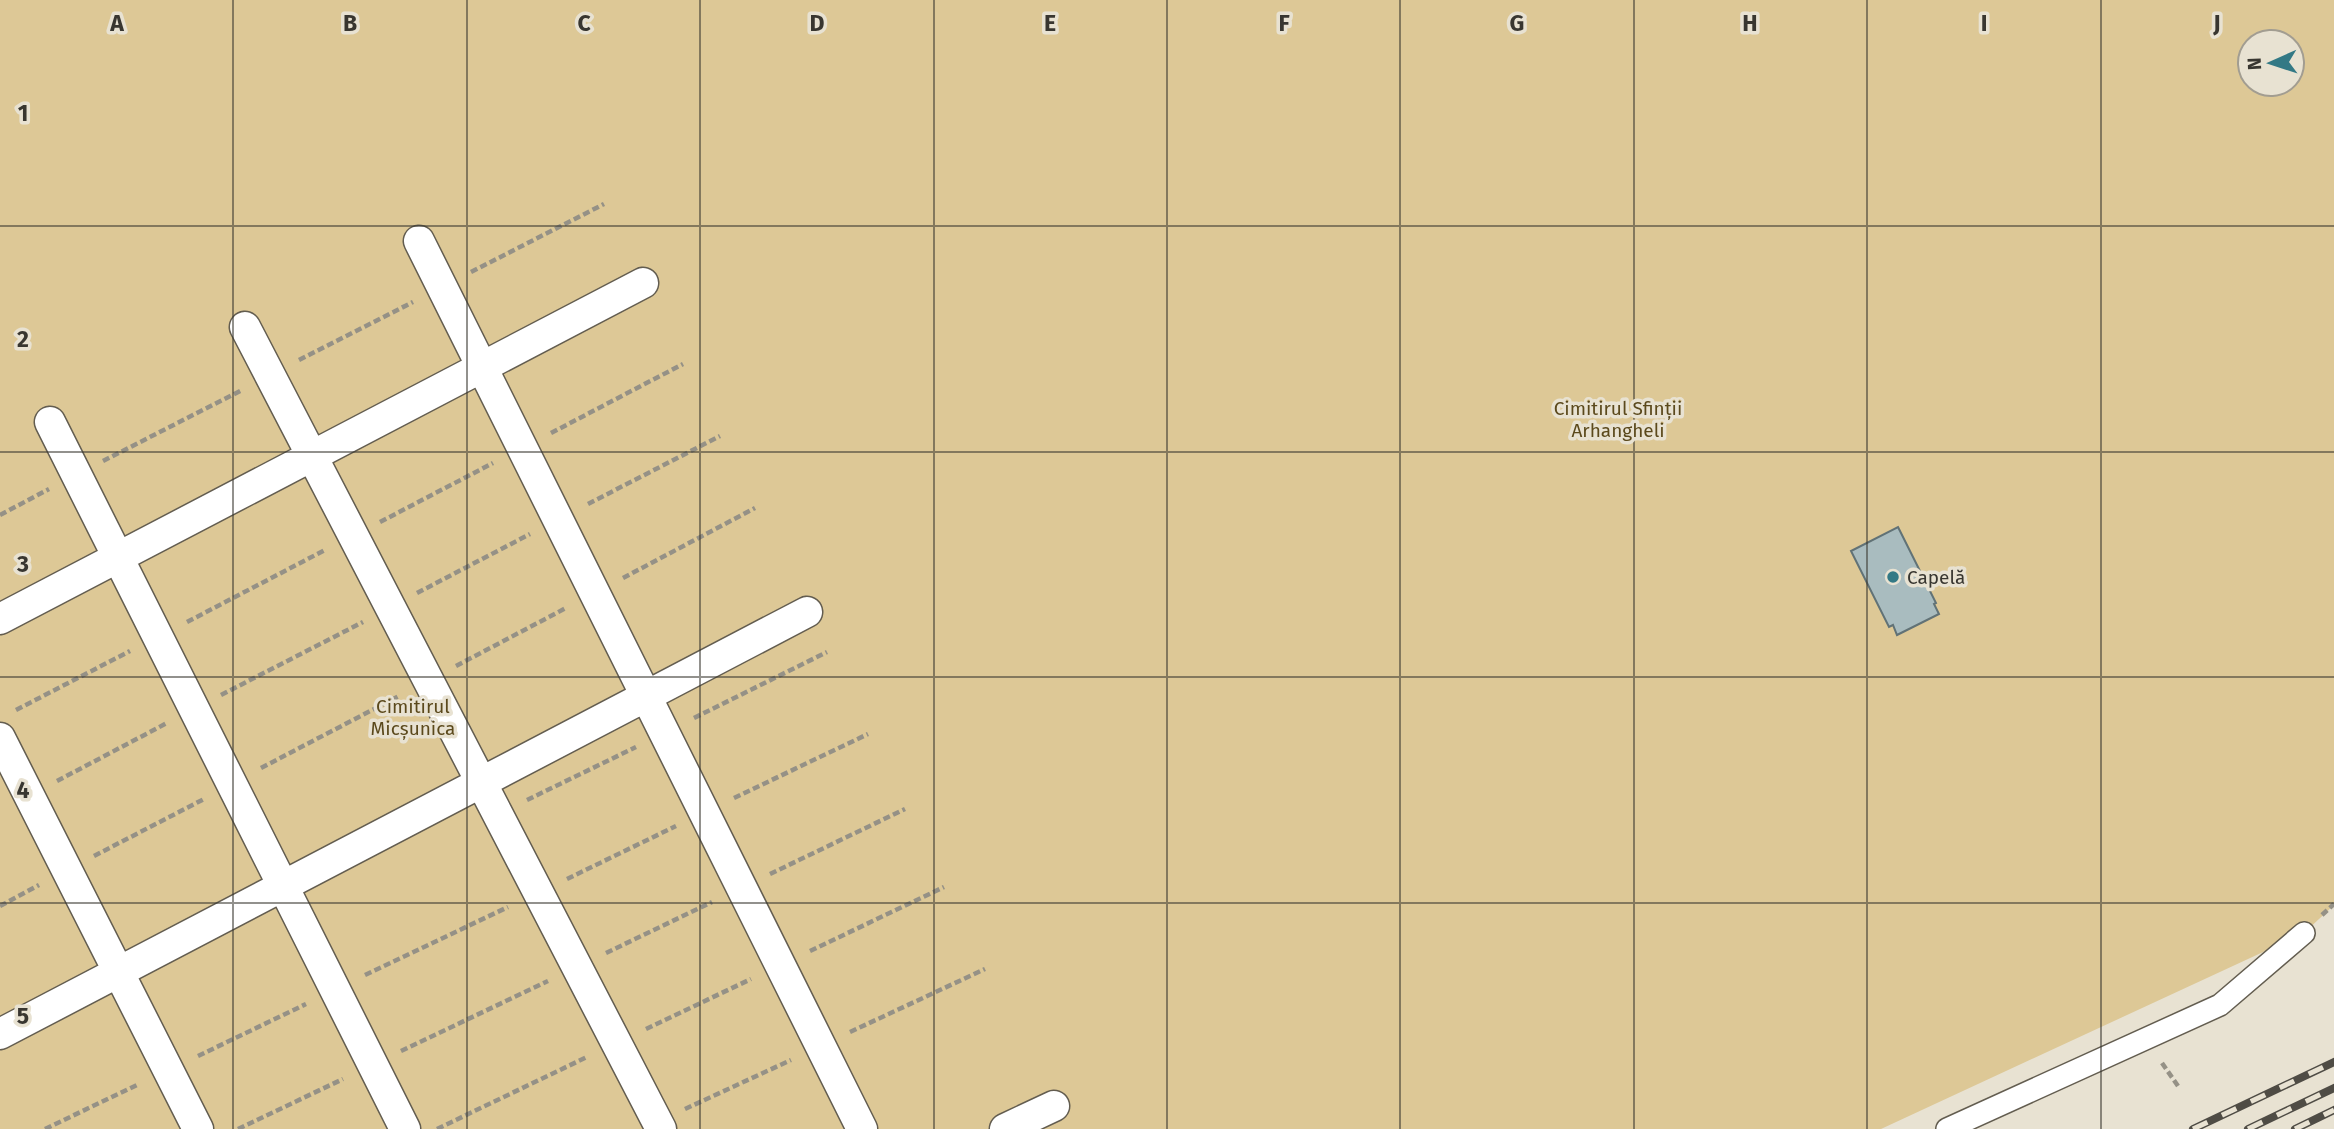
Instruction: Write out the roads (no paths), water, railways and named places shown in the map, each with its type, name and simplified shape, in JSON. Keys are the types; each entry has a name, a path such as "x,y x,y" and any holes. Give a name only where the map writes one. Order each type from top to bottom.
{"street":[{"path":"419,242 862,1129"},
{"path":"0,618 643,283"},
{"path":"244,327 661,1129"},
{"path":"50,422 405,1129"},
{"path":"0,1034 807,612"},
{"path":"0,738 198,1129"},
{"path":"1005,1129 1054,1106"}],"lane":[{"path":"1947,1129 2220,1005 2304,933"}],"railway":[{"path":"2193,1129 2334,1062"},
{"path":"2248,1129 2334,1088"},
{"path":"2295,1129 2334,1110"}],"place":[{"name":"Capelă","path":"1893,577"}],"park label":[{"name":"Cimitirul Sfinții Arhangheli","path":"1618,419"},
{"name":"Cimitirul Micșunica","path":"413,717"}]}
